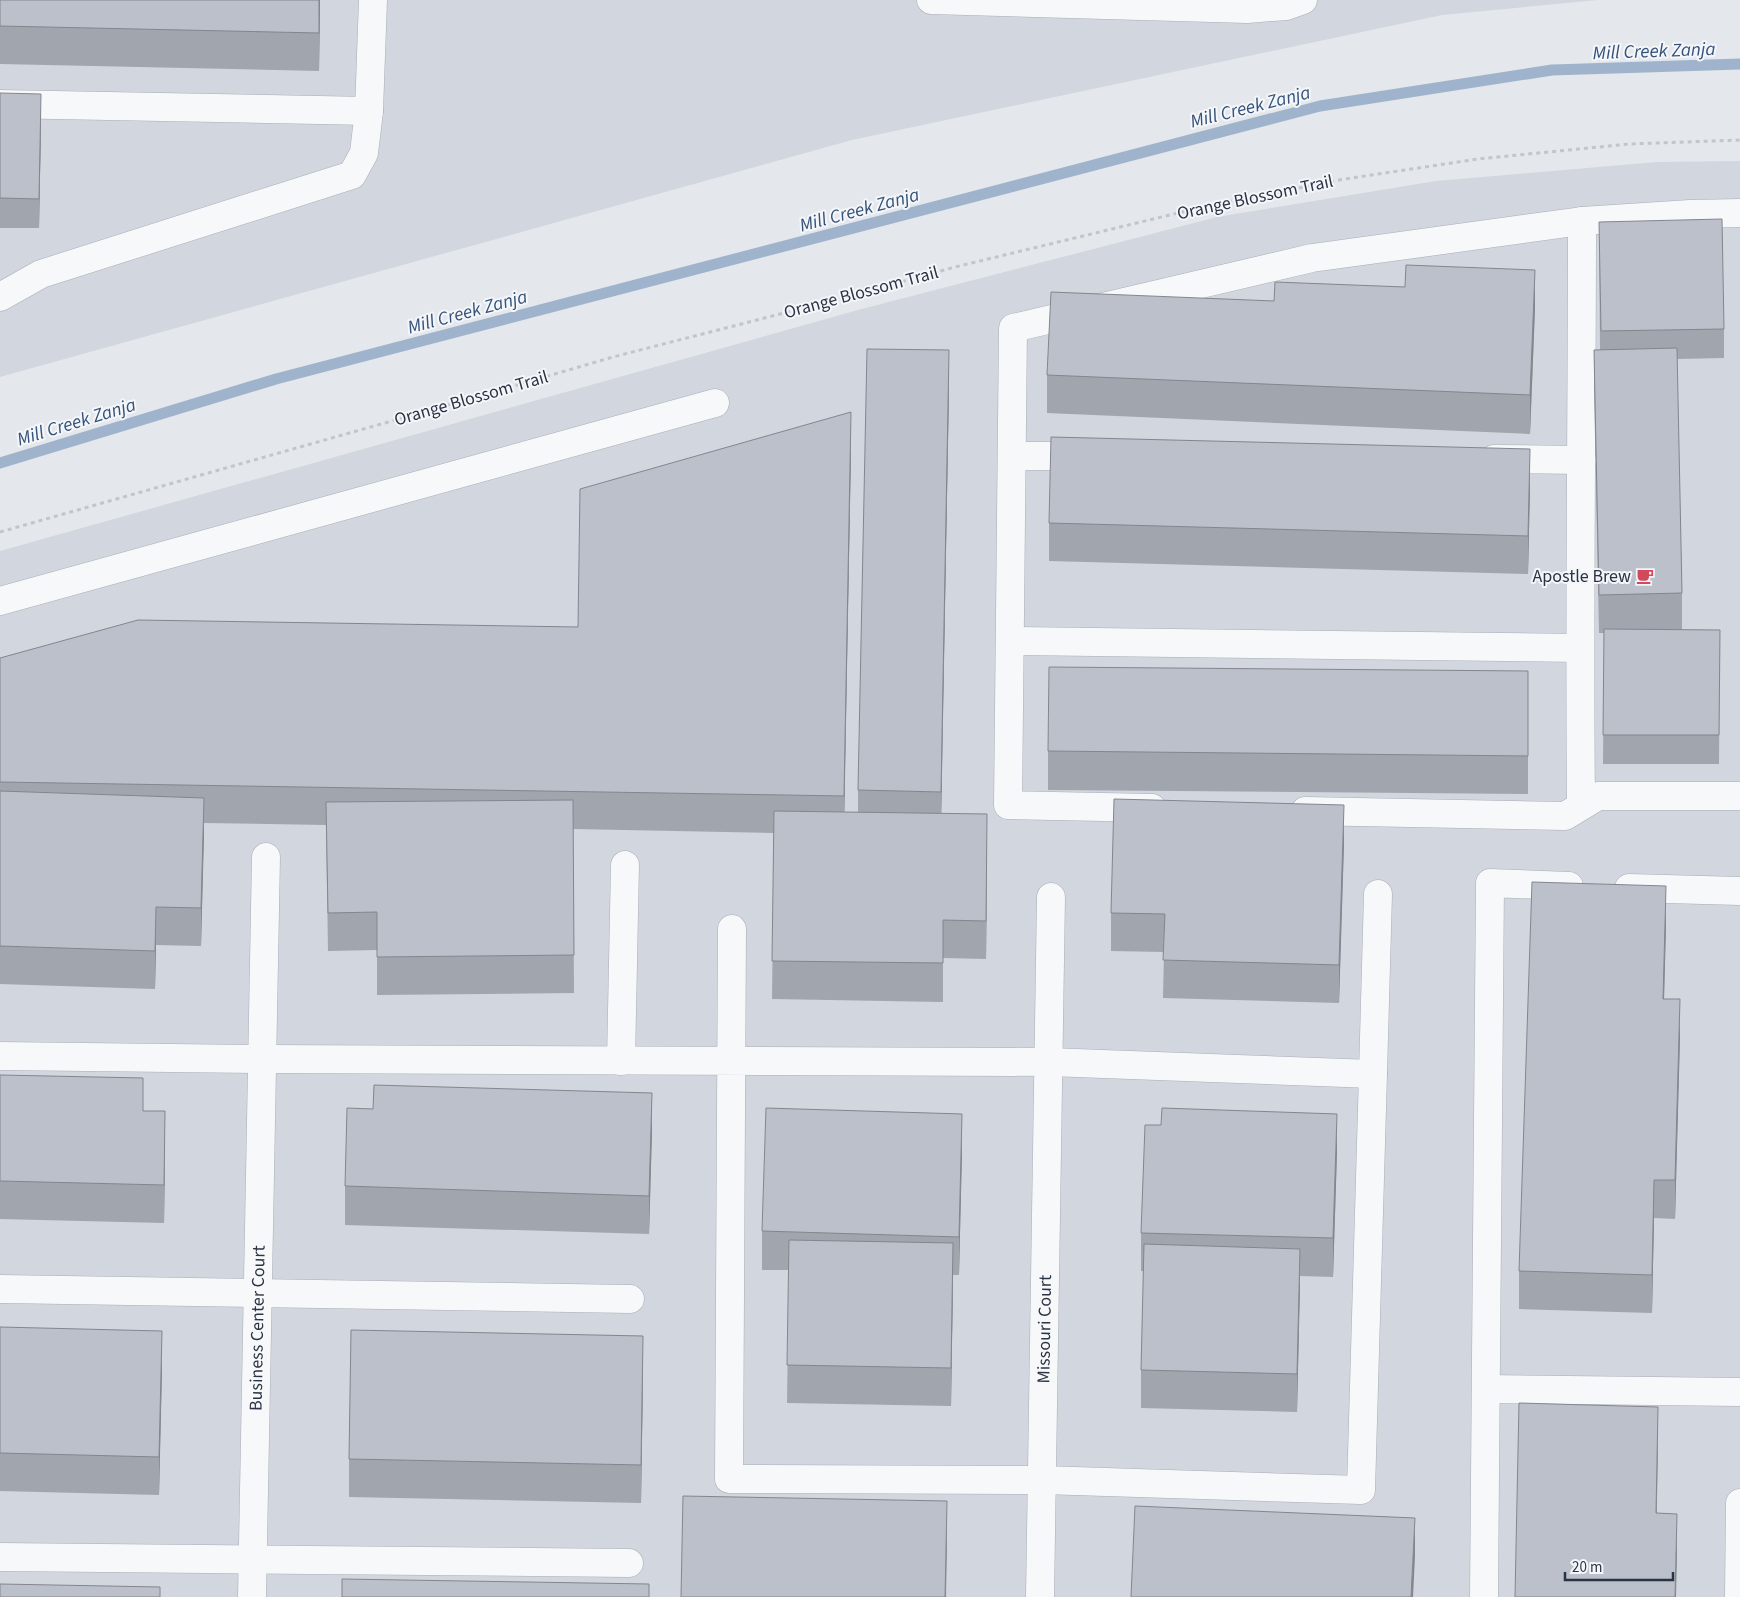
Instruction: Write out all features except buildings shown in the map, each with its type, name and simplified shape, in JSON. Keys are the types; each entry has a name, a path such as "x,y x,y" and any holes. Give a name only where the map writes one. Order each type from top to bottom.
{"street":[{"path":"0,297 41,274 352,175 364,153 368,111 372,0"},
{"path":"931,0 1247,9 1286,6 1303,0"},
{"path":"0,104 368,111"},
{"path":"1177,808 1008,805 1013,328 1312,258 1582,221 1690,214 1740,213"},
{"path":"1581,806 1582,221"},
{"path":"0,601 715,403"},
{"path":"1012,456 1110,456"},
{"path":"1474,459 1582,460"},
{"path":"1010,641 1580,648"},
{"path":"1277,810 1565,816 1598,796 1740,796"},
{"name":"Business Center Court","path":"252,1597 266,857"},
{"path":"621,1061 625,865"},
{"path":"1484,1597 1490,883 1740,891"},
{"path":"732,928 729,1479 1042,1480 1361,1490 1378,894"},
{"name":"Missouri Court","path":"1040,1597 1051,896"},
{"path":"0,1056 1049,1062 1373,1074"},
{"path":"0,1289 630,1299"},
{"path":"1486,1389 1740,1392"},
{"path":"1739,1597 1740,1503"},
{"path":"0,1557 629,1564"}],"path":[{"name":"Orange Blossom Trail","path":"0,532 613,357 955,267 1211,205 1345,179 1478,159 1629,144 1740,140"}],"shaded area":[{"path":"0,0 1598,0 1442,15 852,140 0,377"},
{"path":"1740,161 1740,1597 0,1597 0,551 858,310 1217,217 1436,181 1657,162"}],"waterway":[{"name":"Mill Creek Zanja","path":"0,463 276,379 1320,106 1552,70 1740,64"}],"place":[{"name":"Apostle Brew","path":"1645,576"}]}
